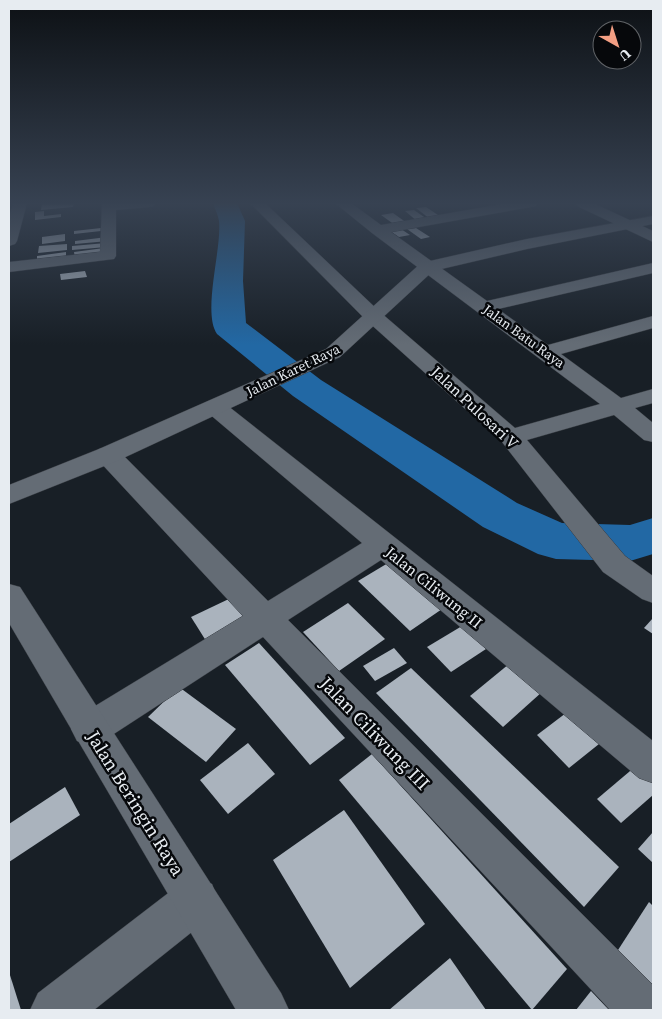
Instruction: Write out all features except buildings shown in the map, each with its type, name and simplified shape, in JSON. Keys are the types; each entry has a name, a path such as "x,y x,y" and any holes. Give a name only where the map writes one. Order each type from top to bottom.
{"street":[{"path":"9,268 108,256 108,251"},
{"name":"Jalan Pulosari V","path":"306,251 373,316 511,437 614,564 653,591"},
{"name":"Jalan Batu Raya","path":"405,251 545,352 653,435"},
{"name":"Jalan Karet Raya","path":"9,495 108,455 333,353 427,267 498,251"},
{"path":"484,307 653,268"},
{"path":"545,352 653,322"},
{"path":"511,437 653,396"},
{"name":"Jalan Ciliwung II","path":"215,407 653,765"},
{"name":"Jalan Ciliwung III","path":"108,455 643,1010"},
{"path":"90,729 382,545"},
{"name":"Jalan Beringin Raya","path":"9,596 264,1010"},
{"path":"55,1010 196,900"}],"waterway":[{"path":"230,251 228,281 229,327 307,388 500,515 556,541 630,543 653,536"}]}
